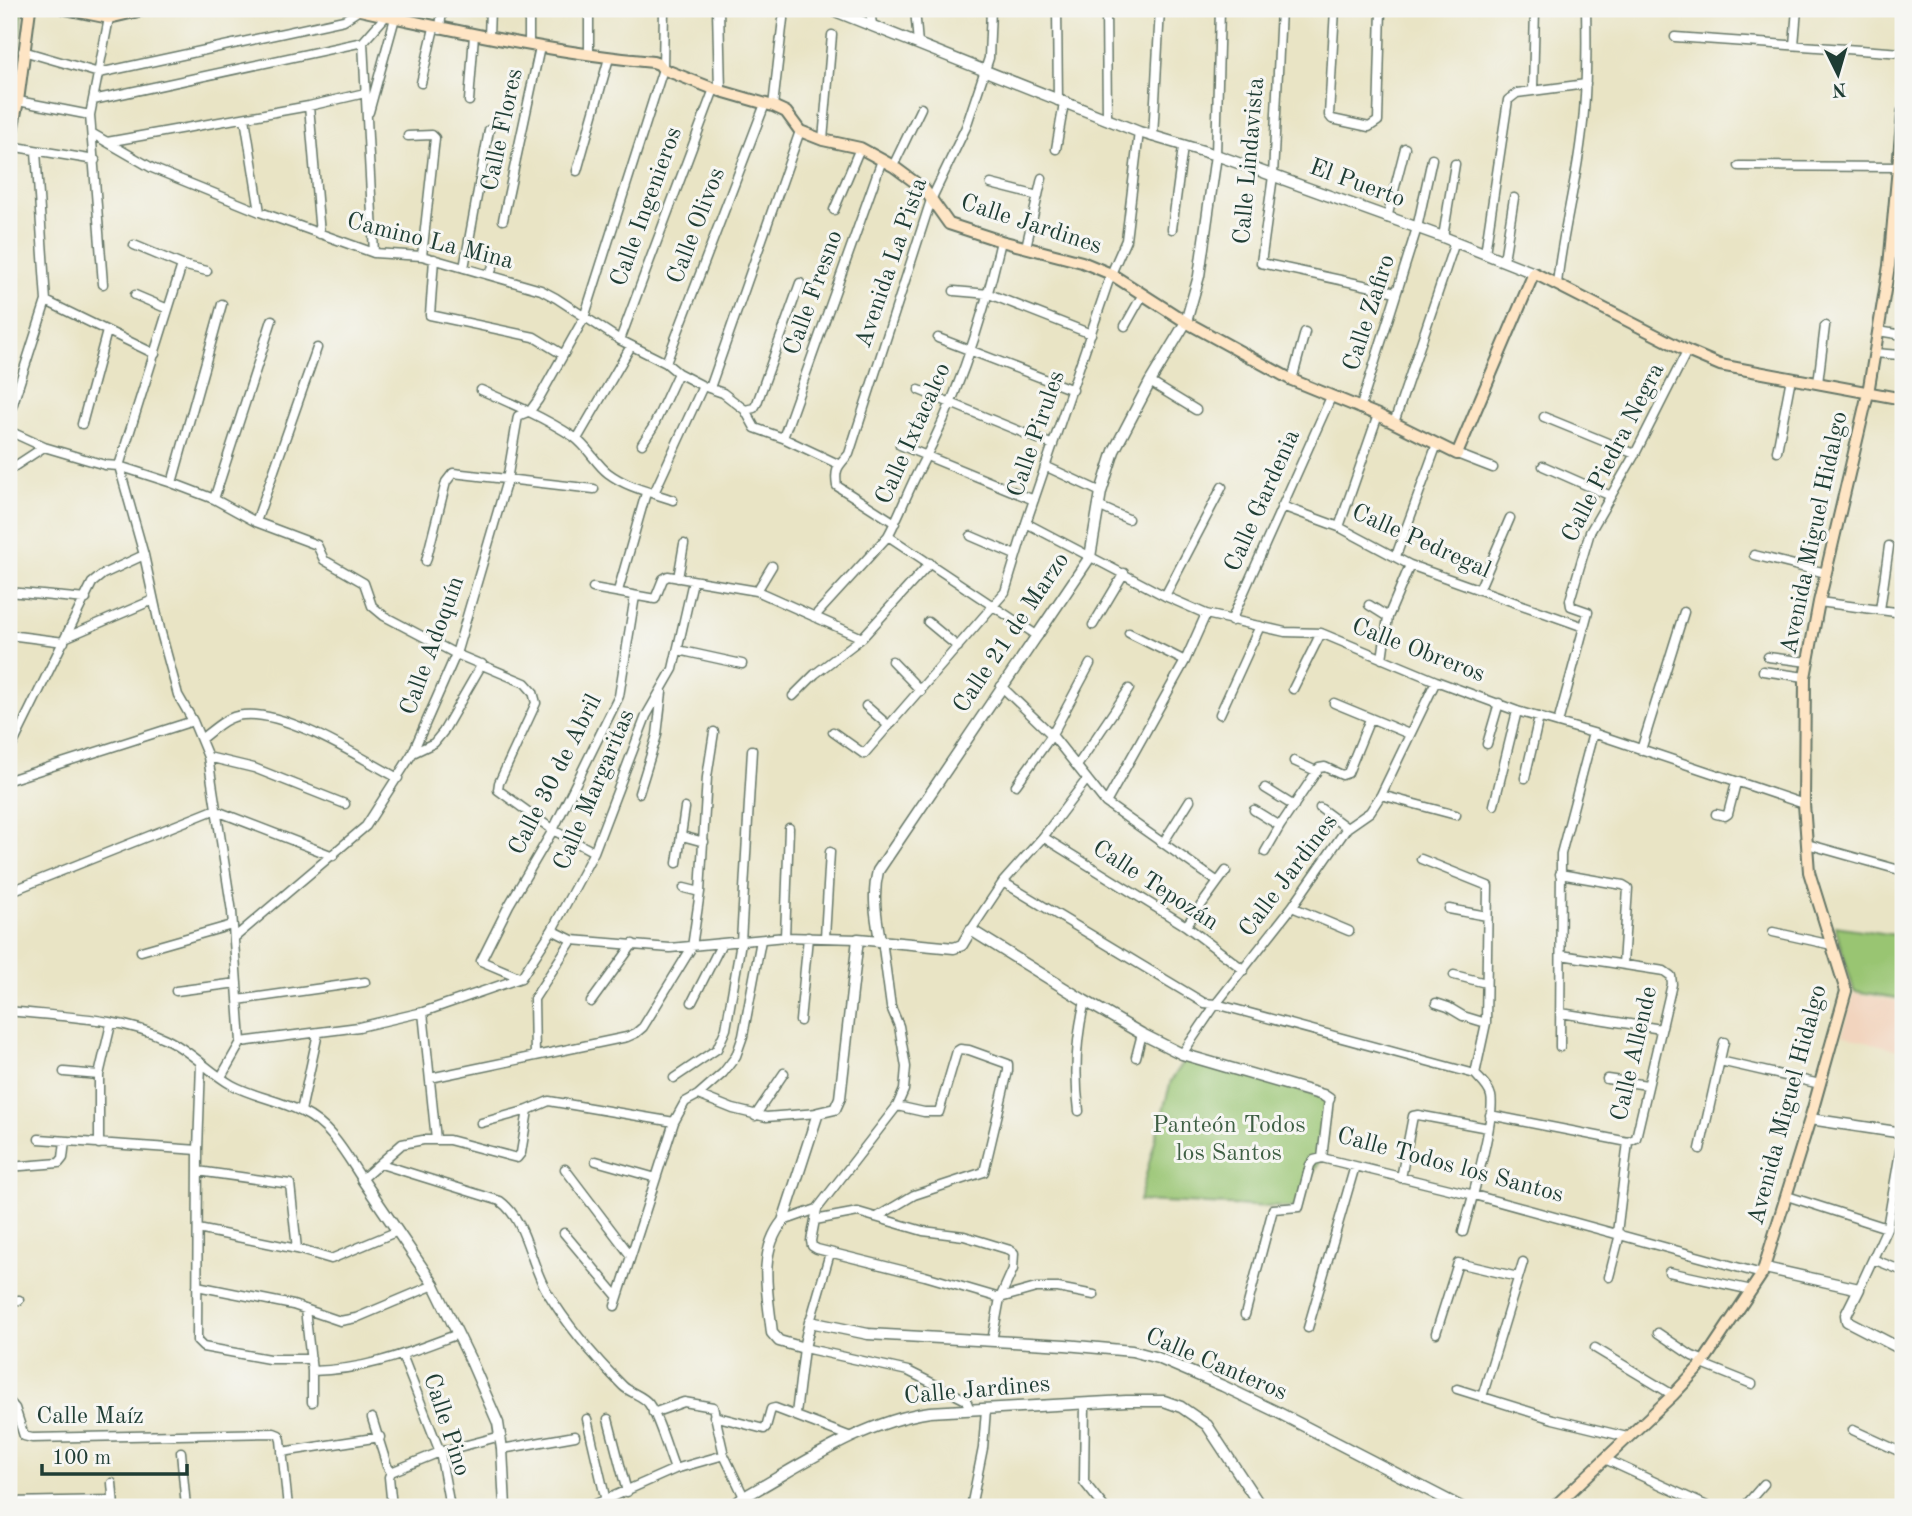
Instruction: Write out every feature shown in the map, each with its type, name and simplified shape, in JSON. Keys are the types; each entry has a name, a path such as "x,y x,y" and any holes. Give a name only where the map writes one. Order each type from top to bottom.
{"main road":[{"path":"9,146 30,9"},
{"path":"65,9 116,14 147,9"},
{"name":"Calle Jardines","path":"359,9 437,28 535,46 653,62 663,69 717,90 769,105 786,112 800,131 824,140 860,148 893,166 924,189 949,224 1001,241 1082,261 1111,274 1186,322 1292,380 1378,415 1457,454"},
{"name":"Avenida Miguel Hidalgo","path":"1554,1507 1673,1395 1703,1362 1764,1271 1847,989 1809,872 1804,804 1805,677 1819,602 1868,393 1900,185 1903,112"},
{"path":"1457,454 1534,273"},
{"name":"El Puerto","path":"1534,273 1720,365 1903,399"}],"street":[{"path":"23,51 99,72 344,20 359,9"},
{"path":"421,83 442,9"},
{"path":"489,37 490,9"},
{"name":"Calle Flores","path":"503,220 535,46 529,9"},
{"path":"589,9 589,55"},
{"name":"Calle Adoquín","path":"234,938 366,826 412,754 456,654 507,480 518,415 530,411 584,318 663,69 664,9"},
{"name":"Calle Ingenieros","path":"620,340 717,90 718,9"},
{"name":"El Puerto","path":"830,9 1139,132 1216,155 1534,273"},
{"path":"870,9 872,25"},
{"path":"915,9 918,44"},
{"name":"Avenida La Pista","path":"895,523 837,486 838,464 849,454 931,200 966,127 989,58 991,9"},
{"path":"1056,149 1061,102 1057,9"},
{"path":"1106,9 1107,118"},
{"path":"1153,137 1160,9"},
{"name":"Calle 21 de Marzo","path":"817,1209 897,1106 904,1090 906,1068 899,1026 891,1007 874,886 878,871 1090,556 1101,492 1114,451 1150,382 1186,322 1199,276 1216,155 1220,9"},
{"name":"Calle Lindavista","path":"1281,9 1273,176 1261,263 1396,292"},
{"path":"1335,9 1329,112 1331,117 1369,127 1378,121 1381,9"},
{"path":"1533,90 1535,9"},
{"path":"1557,284 1581,139 1586,84 1586,9"},
{"path":"1794,45 1797,9"},
{"path":"103,284 90,115 116,14"},
{"path":"93,100 363,42 394,16"},
{"path":"367,118 394,16"},
{"name":"Calle Olivos","path":"666,363 769,105 783,19"},
{"path":"469,101 474,35"},
{"path":"824,140 832,35"},
{"path":"1675,37 1903,53"},
{"path":"363,42 374,253"},
{"path":"577,171 609,58"},
{"path":"1485,253 1508,100 1511,95 1533,90 1586,84"},
{"path":"107,142 309,106 365,93"},
{"path":"18,101 90,115"},
{"path":"309,106 320,234"},
{"path":"893,166 920,108"},
{"path":"245,118 260,212"},
{"path":"464,268 489,130"},
{"path":"618,592 650,493 707,387 800,131"},
{"name":"Calle Pirules","path":"832,732 864,754 1005,592 1015,555 1111,274 1126,240 1139,132"},
{"name":"Camino La Mina","path":"93,134 152,167 260,212 374,253 422,256 541,290 620,340 666,363 678,373 723,393 745,410 755,428 783,438"},
{"path":"408,136 435,136 422,256"},
{"path":"9,146 95,160"},
{"path":"1172,229 1183,147"},
{"path":"834,210 860,148"},
{"path":"1387,218 1405,148"},
{"path":"9,416 46,302 36,151"},
{"name":"Calle Zafiro","path":"1360,409 1417,228 1432,159"},
{"name":"Calle Fresno","path":"783,438 882,160"},
{"path":"1443,237 1455,164"},
{"path":"1738,166 1899,167"},
{"path":"1026,247 1042,178"},
{"path":"991,184 1038,196"},
{"path":"1504,260 1514,198"},
{"name":"Calle Ixtacalco","path":"814,617 888,536 895,523 928,456 972,350 1001,241"},
{"path":"1394,423 1455,242"},
{"path":"134,244 182,265 206,271"},
{"path":"490,275 497,253"},
{"path":"434,260 430,315 534,337 562,354"},
{"path":"182,265 119,466 178,695 193,721 208,757 232,912 241,1042 220,1077"},
{"path":"745,410 754,408 757,403 800,283"},
{"path":"954,290 989,294 1091,334"},
{"path":"1125,326 1143,294"},
{"path":"135,295 168,309"},
{"path":"46,302 155,354"},
{"path":"172,483 222,304"},
{"path":"214,499 272,320"},
{"path":"1818,383 1825,326"},
{"path":"82,424 107,331"},
{"path":"1878,331 1903,335"},
{"path":"1292,380 1305,332"},
{"path":"938,338 1073,390"},
{"path":"577,439 631,346"},
{"path":"256,522 317,348"},
{"name":"Calle Piedra Negra","path":"1584,627 1588,612 1571,606 1570,600 1590,532 1635,454 1687,351"},
{"path":"1874,353 1900,355"},
{"path":"642,444 678,373"},
{"path":"1777,451 1791,379"},
{"path":"1150,382 1196,410"},
{"path":"481,390 530,411 577,439 607,472 650,493 673,500"},
{"path":"919,390 1053,445"},
{"name":"Calle Gardenia","path":"1231,621 1331,397"},
{"path":"1339,527 1378,415"},
{"path":"1544,417 1635,454"},
{"path":"9,431 44,447 172,483 214,499 256,522 317,545 324,560 364,583 372,606 384,616 456,654 525,683 533,692 536,703 498,790 553,830 594,852"},
{"path":"783,438 838,464"},
{"path":"1396,556 1437,444"},
{"path":"900,445 1034,500"},
{"path":"9,470 44,447"},
{"name":"Calle Jardines","path":"1457,454 1493,468"},
{"path":"1045,466 1101,492"},
{"path":"1544,466 1611,496"},
{"path":"426,561 446,482 453,473 594,489"},
{"path":"1165,596 1222,487"},
{"path":"1098,506 1128,519"},
{"name":"Calle Pedregal","path":"1282,506 1339,527 1410,565 1584,627"},
{"path":"1479,590 1510,518"},
{"name":"Calle Obreros","path":"1026,523 1165,596 1206,614 1285,632 1321,633 1517,711 1593,733 1804,804"},
{"path":"888,536 1038,636"},
{"path":"971,536 1015,555"},
{"path":"678,578 684,544"},
{"path":"1880,610 1889,546"},
{"path":"9,750 92,583 144,555"},
{"path":"1754,555 1826,573"},
{"path":"793,696 815,674 862,638 930,563"},
{"path":"1382,659 1388,617 1410,565"},
{"path":"757,592 772,566"},
{"path":"1093,625 1124,573"},
{"path":"593,588 655,598 664,577 757,592 862,638"},
{"path":"639,793 656,735 663,689 673,669 678,650 693,581"},
{"path":"9,592 86,598"},
{"name":"Calle 30 de Abril","path":"521,978 481,961 509,905 553,830 619,696 635,596"},
{"path":"9,635 66,639 153,600"},
{"path":"1819,602 1903,613"},
{"path":"1368,605 1388,617"},
{"path":"1641,750 1684,612"},
{"path":"1106,803 1185,661 1206,614"},
{"path":"928,622 958,647"},
{"path":"1220,714 1260,626"},
{"path":"1558,723 1584,627"},
{"path":"1129,633 1185,661"},
{"path":"1293,690 1321,633"},
{"path":"678,650 742,664"},
{"path":"1768,657 1808,662"},
{"path":"892,661 921,691"},
{"path":"412,754 434,743 443,732 482,664"},
{"path":"1016,785 1052,735 1090,664"},
{"path":"1763,671 1805,677"},
{"name":"Calle Jardines","path":"1182,1054 1216,1004 1292,907 1347,828 1370,811 1381,795 1436,681"},
{"path":"1001,686 1052,735 1106,803 1218,882"},
{"name":"Calle Margaritas","path":"521,978 552,930 594,852 646,716 663,689"},
{"path":"1077,766 1129,690"},
{"path":"1334,703 1409,734"},
{"path":"1487,744 1499,703"},
{"path":"866,706 889,726"},
{"path":"1494,805 1517,711"},
{"path":"201,739 232,718 244,714 270,718 303,728 398,778"},
{"path":"1525,778 1539,717"},
{"path":"1265,852 1316,771 1325,766 1342,775 1348,774 1370,719"},
{"path":"9,780 193,721"},
{"path":"430,1078 636,1033 643,1027 692,947 700,892 707,777 714,732"},
{"path":"1560,1047 1560,874 1564,842 1593,733"},
{"path":"674,1078 717,1049 726,1029 741,942 752,750"},
{"path":"208,757 254,768 345,804"},
{"path":"1294,761 1316,771"},
{"path":"552,930 572,940 670,948 785,937 825,937 954,948 962,945 1003,882 1044,837 1087,779"},
{"path":"1716,814 1728,814 1736,783"},
{"path":"1265,788 1294,806"},
{"path":"1381,795 1456,815"},
{"path":"1163,843 1189,800"},
{"path":"677,863 685,808"},
{"path":"1320,808 1347,828"},
{"path":"9,892 215,810 333,856"},
{"path":"1254,810 1280,826"},
{"path":"785,937 789,828"},
{"path":"682,836 704,842"},
{"name":"Calle Tepozán","path":"1044,837 1186,926 1244,970"},
{"path":"1807,844 1903,871"},
{"path":"825,937 830,852"},
{"path":"1422,859 1488,886 1486,1023 1475,1074"},
{"path":"1186,926 1226,871"},
{"path":"1560,874 1623,884 1628,888 1623,964 1561,955"},
{"path":"1003,882 1204,1003 1475,1074 1491,1094 1490,1115 1474,1195 1463,1231"},
{"path":"684,888 700,892"},
{"path":"1292,907 1349,931"},
{"path":"1449,909 1487,916"},
{"path":"141,951 232,925"},
{"name":"Calle Todos los Santos","path":"971,930 1085,1001 1182,1054 1323,1095 1329,1099 1322,1158 1764,1271"},
{"path":"1773,932 1832,945"},
{"path":"800,1021 808,937"},
{"path":"698,1095 755,1116 777,1117 835,1109 841,1086 858,939"},
{"path":"535,1056 534,999 572,940"},
{"path":"615,1306 674,1122 685,1102 698,1095 723,1073 736,1056 743,1036 761,940"},
{"path":"591,1002 633,944"},
{"path":"692,1002 721,945"},
{"name":"Calle Allende","path":"1609,1277 1631,1141 1672,984 1671,975 1664,971 1623,964"},
{"path":"1454,975 1486,984"},
{"path":"241,1042 359,1027 423,1012 521,978"},
{"path":"237,1000 365,982"},
{"path":"176,991 237,983"},
{"path":"1079,1111 1076,1089 1077,1033 1085,1001"},
{"path":"1436,1003 1486,1023"},
{"path":"9,1011 111,1024 163,1038 186,1050 234,1086 301,1111 333,1135 434,1285 458,1334 498,1423 505,1507"},
{"path":"423,1012 436,1140"},
{"path":"1560,1013 1661,1029"},
{"path":"99,1144 99,1074 111,1024"},
{"path":"301,1111 318,1033"},
{"path":"1136,1057 1142,1034"},
{"path":"1700,1149 1724,1042"},
{"path":"877,1217 914,1195 984,1172 1009,1067 1005,1061 960,1049 957,1051 939,1112 924,1112 897,1106"},
{"path":"1720,1061 1820,1084"},
{"path":"201,1063 198,1344 203,1348 269,1359 311,1359"},
{"path":"64,1072 99,1074"},
{"path":"755,1116 783,1073"},
{"path":"1607,1079 1647,1084"},
{"path":"481,1123 549,1101 674,1122"},
{"path":"362,1179 402,1144 436,1140 463,1143 517,1158 521,1153 528,1110"},
{"path":"818,1113 783,1221 775,1231 766,1261 772,1333 779,1341 804,1348 908,1371 966,1400 970,1410"},
{"path":"1490,1115 1631,1141"},
{"path":"1401,1178 1413,1116 1488,1128"},
{"path":"1810,1119 1903,1133 1887,1228 1875,1260 1846,1319 1903,1350"},
{"path":"39,1139 198,1150"},
{"path":"9,1167 59,1163 63,1157 65,1141"},
{"path":"1245,1315 1273,1209 1299,1207 1310,1165 1314,1160 1322,1158"},
{"path":"596,1161 656,1178"},
{"path":"381,1164 500,1201 514,1213 547,1292 599,1362 628,1391 649,1404 675,1469"},
{"path":"1308,1328 1354,1167"},
{"path":"565,1170 631,1256"},
{"path":"198,1171 290,1184 298,1249"},
{"path":"1894,1186 1903,1189"},
{"path":"1787,1196 1887,1228"},
{"path":"783,1221 817,1209 812,1247 1000,1298 1036,1288 1058,1288 1094,1295"},
{"path":"815,1220 852,1212 923,1231 964,1236 1010,1250 1014,1253 1013,1269 1000,1298 992,1341"},
{"path":"198,1229 298,1249 331,1259 398,1231"},
{"path":"564,1233 617,1296"},
{"path":"796,1414 804,1348 830,1253"},
{"path":"1875,1260 1903,1271"},
{"path":"1482,1397 1524,1262"},
{"path":"1436,1332 1458,1263 1518,1277"},
{"path":"1764,1271 1859,1289"},
{"path":"1669,1272 1752,1290"},
{"path":"197,1286 261,1298 348,1321 434,1285"},
{"path":"9,1301 19,1300"},
{"path":"305,1309 312,1371 312,1402"},
{"name":"Calle Canteros","path":"810,1322 868,1334 1132,1351 1158,1359 1277,1412 1461,1507"},
{"path":"1658,1333 1703,1362 1752,1384"},
{"path":"312,1371 356,1369 458,1334"},
{"path":"1595,1348 1673,1395"},
{"name":"Calle Pino","path":"402,1355 440,1452 450,1507"},
{"path":"1457,1389 1553,1419 1628,1437"},
{"name":"Calle Maíz","path":"9,1401 15,1408 24,1436 32,1438 274,1433 279,1435 282,1452"},
{"name":"Calle Jardines","path":"732,1507 744,1497 851,1437 902,1416 986,1409 1164,1401 1181,1407 1207,1425 1261,1507"},
{"path":"653,1413 687,1402 712,1406 724,1455 744,1497"},
{"path":"1085,1404 1084,1482 1104,1507"},
{"path":"713,1416 764,1429 772,1408 796,1414 851,1437"},
{"path":"971,1507 983,1448 986,1409"},
{"path":"372,1418 391,1472"},
{"path":"587,1419 606,1501"},
{"path":"608,1419 627,1492"},
{"path":"1853,1430 1901,1451 1903,1441"},
{"path":"392,1507 389,1477 391,1472 440,1452 501,1436"},
{"path":"502,1449 575,1436"},
{"path":"288,1507 282,1452 380,1437"},
{"path":"181,1452 186,1507"},
{"path":"589,1507 675,1469 724,1455"},
{"path":"1605,1459 1709,1507"},
{"path":"9,1502 114,1504 112,1483"},
{"path":"1744,1507 1764,1484"}],"shaded area":[{"path":"1854,993 1903,1002 1903,1051 1842,1035"}],"green space":[{"path":"9,9 23,9 9,131"},
{"path":"1835,926 1903,936 1903,999 1854,991"},
{"name":"Panteón Todos los Santos","path":"1187,1057 1329,1099 1322,1158 1299,1208 1139,1201 1171,1081"}]}
